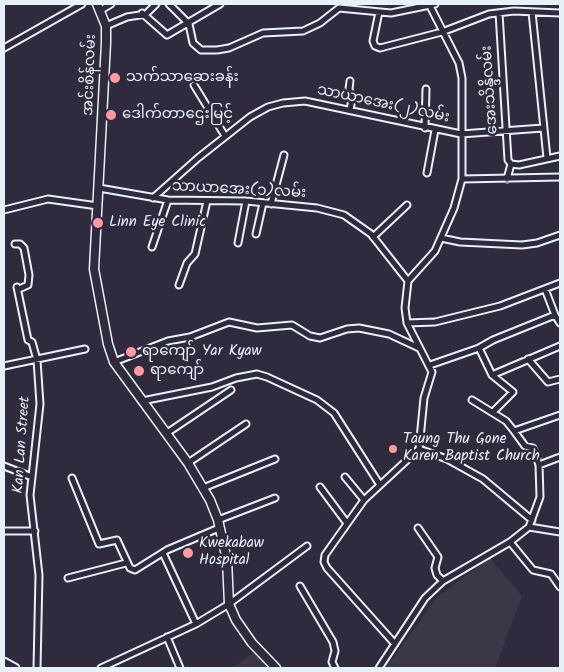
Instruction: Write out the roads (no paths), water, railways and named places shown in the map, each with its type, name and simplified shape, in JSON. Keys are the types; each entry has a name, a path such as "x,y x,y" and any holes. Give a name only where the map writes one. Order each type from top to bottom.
{"main road":[{"name":"အင်းစိန်လမ်း","path":"99,7 106,26 98,206 93,247 94,269 114,362"},
{"path":"114,362 188,462 203,488 219,524 226,560 230,604 242,631 276,668"},
{"path":"4,662 15,668"}],"street":[{"path":"4,48 82,4"},
{"path":"99,7 110,4"},
{"path":"106,26 142,13 146,14 156,4"},
{"path":"169,4 188,24 193,43 201,50 229,48 262,34 303,31 320,23 340,6 391,12 431,4 442,32 458,63 462,78 462,179 456,203 441,238 430,257 408,281 405,308 407,323 430,365 432,377 424,398 419,449 364,500 346,522 325,555 324,562 327,568 395,644"},
{"path":"142,13 166,35 220,4"},
{"path":"379,12 373,41 375,46 380,48 442,32 478,17 499,13 560,13"},
{"path":"532,12 547,158"},
{"name":"အေးသိန္ဒိလမ်း","path":"499,13 508,160 511,164"},
{"path":"350,81 349,89 352,99 350,110"},
{"path":"194,86 224,136"},
{"path":"425,128 426,89"},
{"name":"သာယာအေး(၂)လမ်း","path":"153,198 224,136 250,116 268,107 283,103 305,101 425,128 461,134 543,128"},
{"path":"427,173 435,130"},
{"path":"271,204 284,155"},
{"path":"507,179 511,164 519,165 560,156"},
{"path":"462,179 560,177"},
{"name":"သာယာအေး(၁)လမ်း","path":"99,188 168,200 246,201 318,208 344,215 360,224 373,237 408,281"},
{"path":"4,210 48,199 98,206"},
{"path":"152,247 168,200"},
{"path":"180,285 187,263 196,254 208,201"},
{"path":"238,242 246,201"},
{"path":"256,234 263,203"},
{"path":"373,237 407,205"},
{"path":"441,238 460,242 522,244 537,243 560,235"},
{"name":"Kan Lan Street","path":"15,244 20,244 24,248 29,276 28,285 18,288 28,340 32,342 37,360 40,426 30,495 39,575 37,668"},
{"path":"407,323 435,322 484,310 560,283"},
{"path":"545,289 560,324"},
{"path":"430,365 479,348 489,342 555,315"},
{"path":"114,362 168,341 190,337 229,322 257,328 292,325 310,336 320,338 347,329 359,328 389,334 419,348"},
{"path":"492,375 560,346"},
{"path":"479,348 492,375 513,392 493,412"},
{"path":"4,366 85,349"},
{"path":"528,359 548,382 560,379"},
{"path":"142,401 212,387 236,378 257,374 267,376 316,400 334,413 380,485"},
{"path":"167,433 231,390"},
{"path":"379,668 425,598 443,581 510,542 529,527 532,520 540,496 539,465 533,448 525,446 506,421 472,400"},
{"path":"514,431 560,415"},
{"path":"188,462 246,424"},
{"path":"419,449 447,459 483,480 532,520"},
{"path":"539,465 560,456"},
{"path":"203,488 275,459"},
{"path":"4,466 32,477"},
{"path":"345,477 364,500"},
{"path":"72,478 99,544 117,540 126,563 135,570 219,524 275,498"},
{"path":"320,486 346,522"},
{"path":"529,527 560,532"},
{"path":"418,528 438,557 435,568 443,581"},
{"path":"4,531 35,531"},
{"path":"510,542 533,570 550,574 560,587"},
{"path":"101,668 196,624 230,604 307,546"},
{"path":"163,553 196,624"},
{"path":"68,578 126,563"},
{"path":"300,586 333,642 335,651 332,662 335,668"},
{"path":"167,637 180,668"}],"place":[{"name":"သက်သာဆေးခန်း","path":"115,78"},
{"name":"ဒေါက်တာဌေးမြင့်","path":"111,115"},
{"name":"Linn Eye Clinic","path":"98,223"},
{"name":"ရာကျော် Yar Kyaw","path":"131,352"},
{"name":"ရာကျော်","path":"139,371"},
{"name":"Taung Thu Gone Karen Baptist Church","path":"393,449"},
{"name":"Kwekabaw Hospital","path":"188,553"}]}
